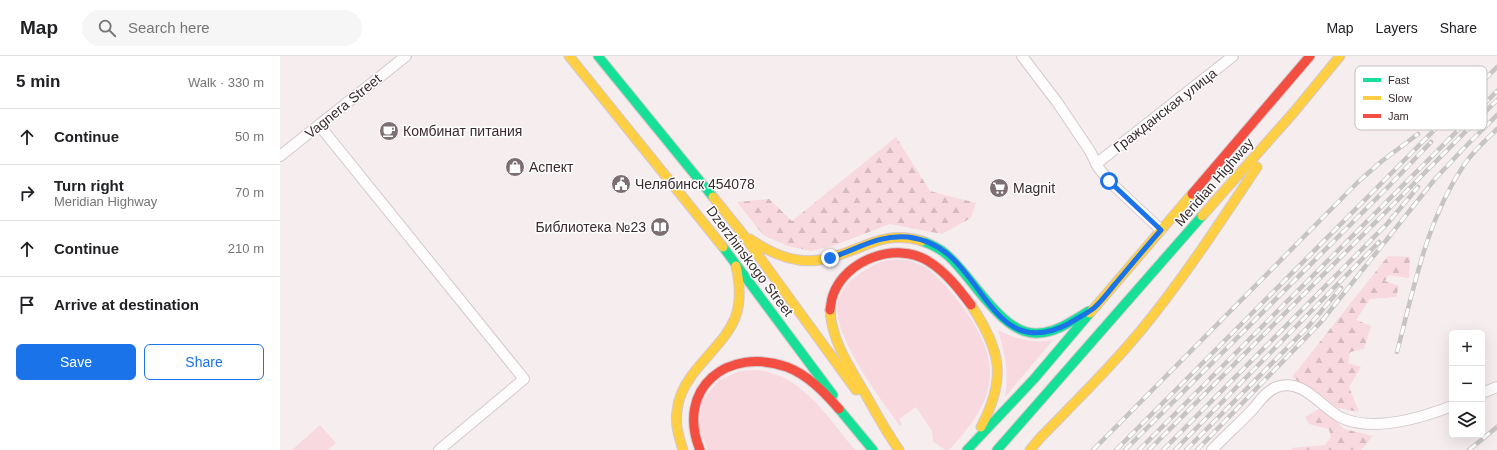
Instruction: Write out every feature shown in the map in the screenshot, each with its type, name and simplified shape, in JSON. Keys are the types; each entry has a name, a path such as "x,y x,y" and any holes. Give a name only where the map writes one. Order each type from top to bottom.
{"main road":[{"name":"Dzerzhinskogo Street","path":"569,56 736,263 873,450"},
{"name":"Dzerzhinskogo Street","path":"598,56 742,233 896,446"},
{"name":"Meridian Highway","path":"969,448 1034,379 1310,56"},
{"name":"Meridian Highway","path":"996,450 1050,391 1103,328 1294,112 1340,56"},
{"path":"1030,450 1128,346 1172,291 1198,256 1294,112"},
{"path":"742,233 769,252 789,259 804,261 830,258 885,238 907,237 918,239 940,248 950,256 1002,318 1016,329 1027,332 1045,332 1059,328 1094,308"},
{"path":"896,446 835,340 830,314 830,302 833,292 841,279 859,264 881,254 893,252 918,256 928,260 939,268 949,278 976,313 991,339 998,363 996,392 989,412 969,448"},
{"path":"683,450 676,429 676,410 688,382 727,334 734,322 739,303 740,288 736,263"},
{"path":"700,450 694,436 692,411 696,398 702,388 711,377 725,368 732,365 754,362 768,362 780,365 804,375 819,388 873,450"}],"street":[{"name":"Vagnera Street","path":"280,156 406,56"},
{"path":"1022,56 1057,102 1090,151 1096,164 1109,181 1161,230"},
{"name":"Гражданская улица","path":"1096,164 1233,56"},
{"path":"319,125 524,379 439,450"},
{"path":"1212,450 1253,409 1266,393 1277,387 1286,385 1299,387 1340,417 1361,423 1381,424 1414,419 1449,407"},
{"path":"1485,392 1497,387"}],"green space":[{"path":"896,137 930,191 976,203 971,218 942,234 890,224 835,245 811,251 788,246 763,235 737,202 769,199 792,221"},
{"path":"1388,256 1410,257 1409,278 1389,275 1385,281 1399,286 1396,297 1370,299 1356,320 1371,326 1364,349 1350,352 1348,363 1361,367 1349,387 1359,412 1338,408 1292,377"},
{"path":"908,260 921,265 933,273 963,307 976,328 985,347 989,365 989,382 985,398 977,415 965,432 949,450 945,450 933,441 932,431 916,407 899,419 902,424 900,426 859,366 842,331 838,315 838,302 840,295 855,277 880,262"},
{"path":"998,330 1025,340 1053,340 1005,397 1007,380 1006,363"},
{"path":"756,370 772,373 787,380 800,389 824,412 855,450 708,450 699,428 702,401 718,381 739,371"},
{"path":"1322,407 1344,429 1373,436 1361,450 1292,450 1291,448 1325,445 1331,437 1329,429 1309,424 1305,417"},
{"path":"320,425 336,443 328,450 292,450"}],"railway":[{"path":"1487,77 1497,67"},
{"path":"1487,101 1497,91"},
{"path":"1487,110 1497,100"},
{"path":"1487,125 1497,115"},
{"path":"1397,352 1416,279 1440,209 1451,186 1468,160 1497,129"},
{"path":"1116,450 1434,130"},
{"path":"1139,450 1458,130"},
{"path":"1149,450 1467,130"},
{"path":"1197,450 1321,322 1435,179 1482,130"},
{"path":"1093,450 1358,182 1382,161 1418,134"},
{"path":"1125,450 1390,185 1431,142"},
{"path":"1163,450 1387,224 1418,187"},
{"path":"1175,450 1379,242"},
{"path":"1186,450 1307,328 1341,288"},
{"path":"1469,450 1497,427"}],"traffic: fast":[{"path":"598,56 713,197"},
{"path":"997,450 1202,216"},
{"path":"922,241 934,246 946,254 1000,315 1025,332 1039,333 1053,330 1089,311"},
{"path":"723,247 833,395"},
{"path":"967,450 1034,379 1090,313"},
{"path":"839,409 873,450"}],"traffic: slow":[{"path":"569,56 723,247"},
{"path":"1202,216 1294,112 1340,56"},
{"path":"1030,450 1111,365 1151,318 1219,225 1257,167"},
{"path":"1090,313 1192,194"},
{"path":"713,197 742,233 856,390"},
{"path":"750,239 766,249 782,256 791,259 809,261 833,257 881,240 907,238 922,241"},
{"path":"683,450 677,426 679,401 689,379 723,338 736,315 739,302 739,286 736,266"},
{"path":"971,305 989,337 997,365 995,394 981,427"},
{"path":"830,310 834,334 838,345 882,424 899,450"}],"traffic: jam":[{"path":"1192,194 1310,56"},
{"path":"830,310 833,295 839,283 848,272 873,257 901,253 915,255 935,265 952,281 971,305"},
{"path":"700,450 694,428 695,408 701,391 712,377 727,368 745,362 765,362 795,370 809,379 839,409"}],"place":[{"name":"Комбинат питания","path":"389,131"},
{"name":"Аспект","path":"515,167"},
{"name":"Челябинск 454078","path":"621,184"},
{"name":"Magnit","path":"999,188"},
{"name":"Библиотека №23","path":"660,227"}],"route":[{"path":"830,258 873,241 885,238 907,237 930,243 940,248 959,265 995,310 1011,326 1027,332 1045,332 1059,328 1094,308 1161,230 1109,181"}]}
